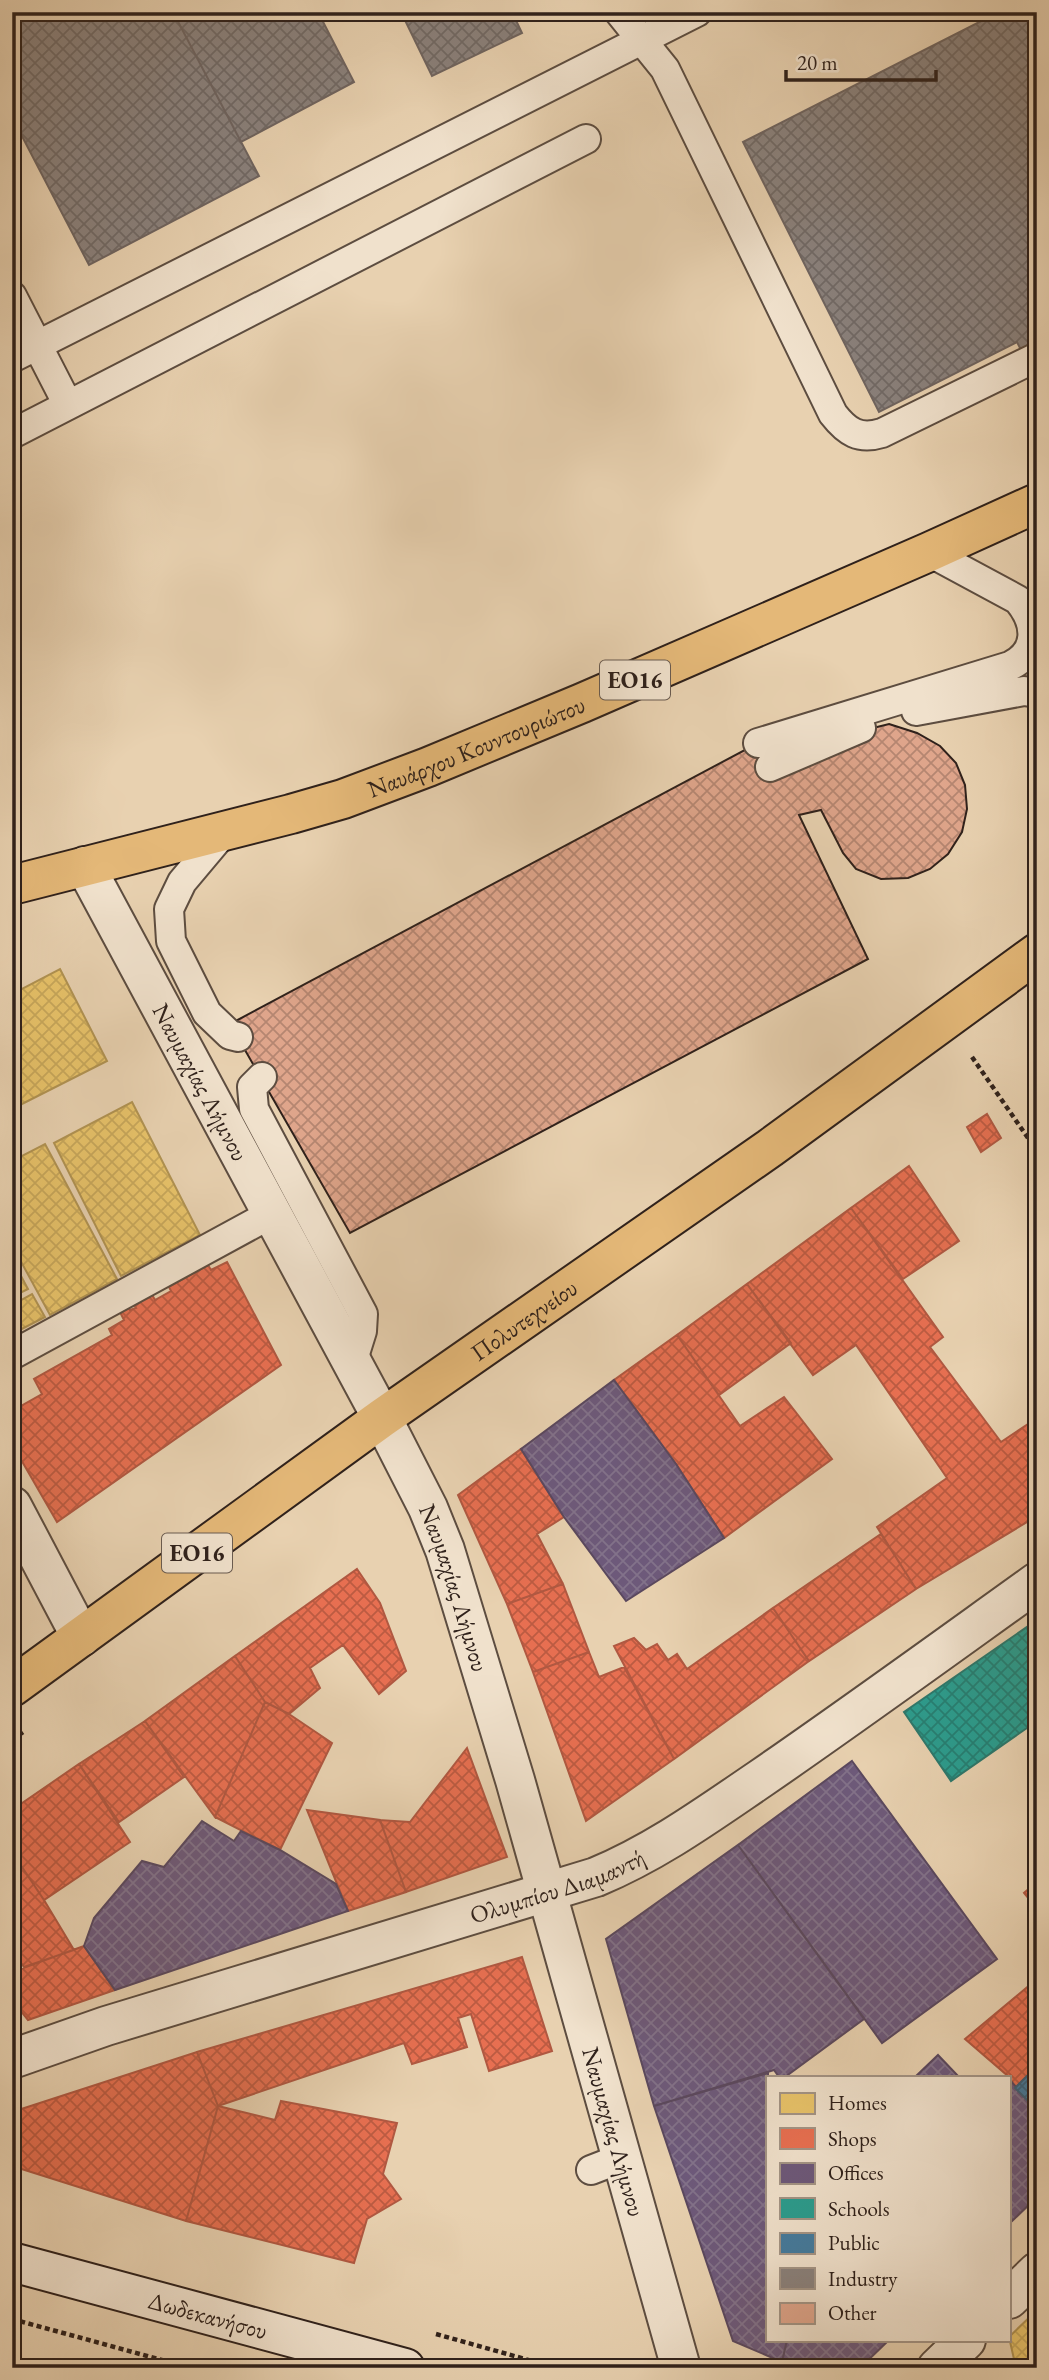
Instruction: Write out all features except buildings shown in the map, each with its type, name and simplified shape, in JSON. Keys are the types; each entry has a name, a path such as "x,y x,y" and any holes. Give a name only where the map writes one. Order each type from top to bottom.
{"main road":[{"name":"Ναυάρχου Κουντουριώτου","path":"12,885 343,799 582,703 1037,503"},
{"name":"Πολυτεχνείου","path":"12,1687 382,1418 770,1148 1037,953"}],"street":[{"name":"Ναυμαχίας Λήμνου","path":"85,866 382,1418 428,1508 445,1550 546,1892 607,2164 681,2368"},
{"path":"12,1506 81,1637"},
{"name":"Ολυμπίου Διαμαντή","path":"12,2059 106,2026 596,1878 662,1845 806,1747 1037,1581"},
{"name":"Δωδεκανήσου","path":"12,2262 405,2368"},
{"path":"1010,2298 1037,2272"},
{"path":"937,2368 964,2342"}],"lane":[{"path":"620,12 665,69 833,414 844,426 865,437 882,433 1037,358"},
{"path":"12,358 697,12"},
{"path":"12,434 586,139"},
{"path":"12,296 68,405"},
{"path":"929,552 1018,600 1025,609 1032,628 1027,654 1010,666 764,755 888,717 1024,691 1037,694"},
{"path":"224,832 181,882 169,909 171,940 208,1013 230,1035 238,1037"},
{"path":"262,1077 252,1087 254,1109 363,1314 362,1331 352,1363"},
{"path":"12,1355 271,1214"}],"path":[{"path":"949,1017 965,1047 1037,1152"},
{"path":"12,2319 191,2368"}]}
